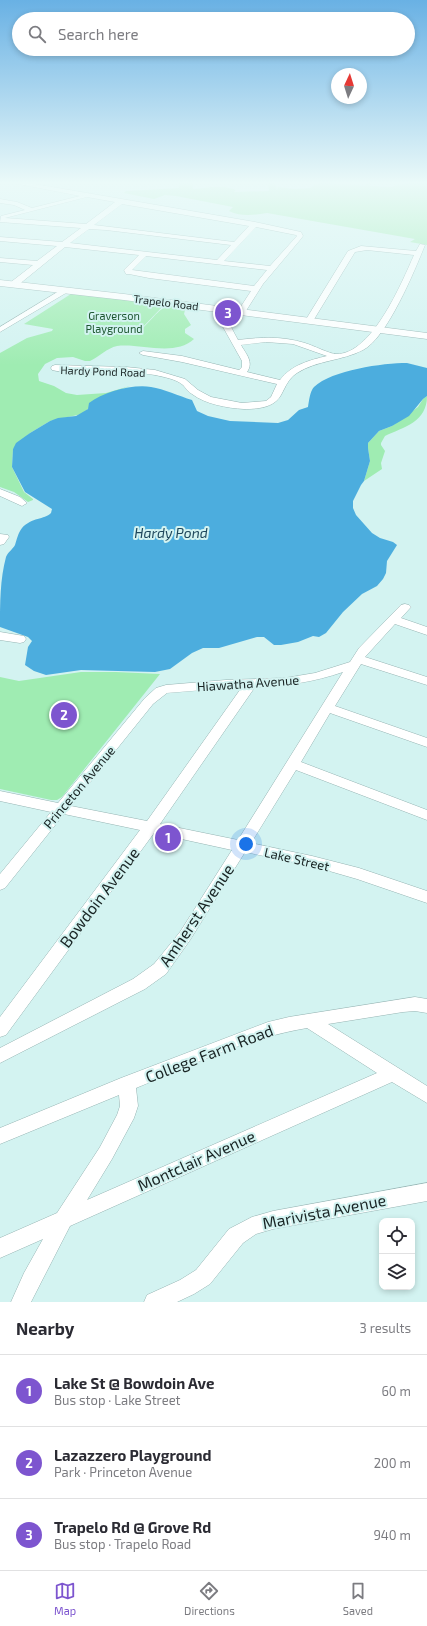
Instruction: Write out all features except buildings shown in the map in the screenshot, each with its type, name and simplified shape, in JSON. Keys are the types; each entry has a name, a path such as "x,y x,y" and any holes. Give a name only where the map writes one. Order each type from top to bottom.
{"main road":[{"name":"Trapelo Road","path":"0,283 67,290 427,336"}],"street":[{"path":"48,243 273,269"},
{"path":"226,243 237,244"},
{"path":"242,372 246,366 246,361 227,327 229,318 238,312 293,243"},
{"path":"14,284 64,244"},
{"path":"219,262 237,244"},
{"name":"Hardy Pond Road","path":"55,368 132,370 168,376 182,381 196,393 218,401 243,406 260,405 272,402 289,375 298,369 320,359 360,349 366,346 378,330 422,245"},
{"path":"309,321 348,256 355,250 367,248 419,253"},
{"path":"145,253 128,270 129,272 256,290"},
{"path":"0,260 39,263"},
{"path":"0,330 67,290"},
{"path":"0,322 10,324"},
{"path":"236,343 260,340 289,341 334,356"},
{"path":"143,353 182,358 283,383"},
{"path":"0,492 22,503"},
{"path":"405,607 355,662 427,681"},
{"path":"393,619 427,631"},
{"path":"1,638 20,640"},
{"name":"Hiawatha Avenue","path":"160,691 226,684 251,684 299,680 328,673 355,662"},
{"name":"Amherst Avenue","path":"0,1056 139,984 160,968 185,936 328,708 355,662"},
{"name":"Bowdoin Avenue","path":"0,1030 150,828 251,684"},
{"name":"Princeton Avenue","path":"0,884 149,701 160,691"},
{"path":"328,708 427,743"},
{"path":"292,764 427,815"},
{"name":"Lake Street","path":"0,796 242,846 333,867 427,897"},
{"name":"College Farm Road","path":"0,1136 254,1034 289,1024 403,1004 427,1005"},
{"path":"309,1021 427,1095"},
{"name":"Montclair Avenue","path":"0,1248 393,1074"},
{"path":"21,1302 31,1280 64,1219 106,1153 125,1118 129,1106 127,1084"},
{"name":"Marivista Avenue","path":"166,1300 203,1277 236,1236 252,1226 273,1220 427,1192"}],"green space":[{"path":"414,243 427,243 427,245"},
{"name":"Graverson Playground","path":"74,292 165,304 140,330 165,307 171,305 178,306 185,310 184,314 191,325 185,329 185,333 194,339 177,347 167,348 117,346 90,361 73,357 57,358 45,364 38,374 39,381 54,386 66,393 77,395 106,393 130,386 103,396 82,414 50,421 30,433 13,449 12,467 24,492 33,499 28,502 14,492 0,487 0,353 27,338 52,331 53,329 24,324"},
{"path":"427,396 426,405 419,418 407,426 385,436 381,443 385,451 381,463 382,469 364,481 370,461 368,443 379,431 392,426 418,407"},
{"path":"81,672 160,674 62,797 57,800 51,800 0,789 0,677 19,681"}],"water":[{"name":"Hardy Pond","path":"407,363 427,368 427,396 409,416 392,426 379,431 368,443 370,461 364,481 353,501 353,508 356,515 372,533 397,545 387,561 386,573 383,579 377,586 362,594 343,612 326,633 319,637 313,636 298,642 281,645 274,645 264,637 257,637 219,648 203,648 192,653 170,669 155,672 81,670 46,675 34,671 25,665 28,647 32,641 28,637 0,627 1,592 4,565 6,557 15,545 22,528 34,520 45,517 51,513 52,509 25,492 12,467 13,449 16,443 50,421 58,418 76,416 88,409 89,403 102,395 127,388 143,386 156,388 192,400 197,411 208,416 230,421 278,423 288,420 299,410 308,407 314,387 322,381 345,372 372,366"}],"place":[{"name":"Trapelo Rd @ Grove Rd","path":"228,313"},
{"name":"Lazazzero Playground","path":"64,715"},
{"name":"Lake St @ Bowdoin Ave","path":"168,838"}]}
